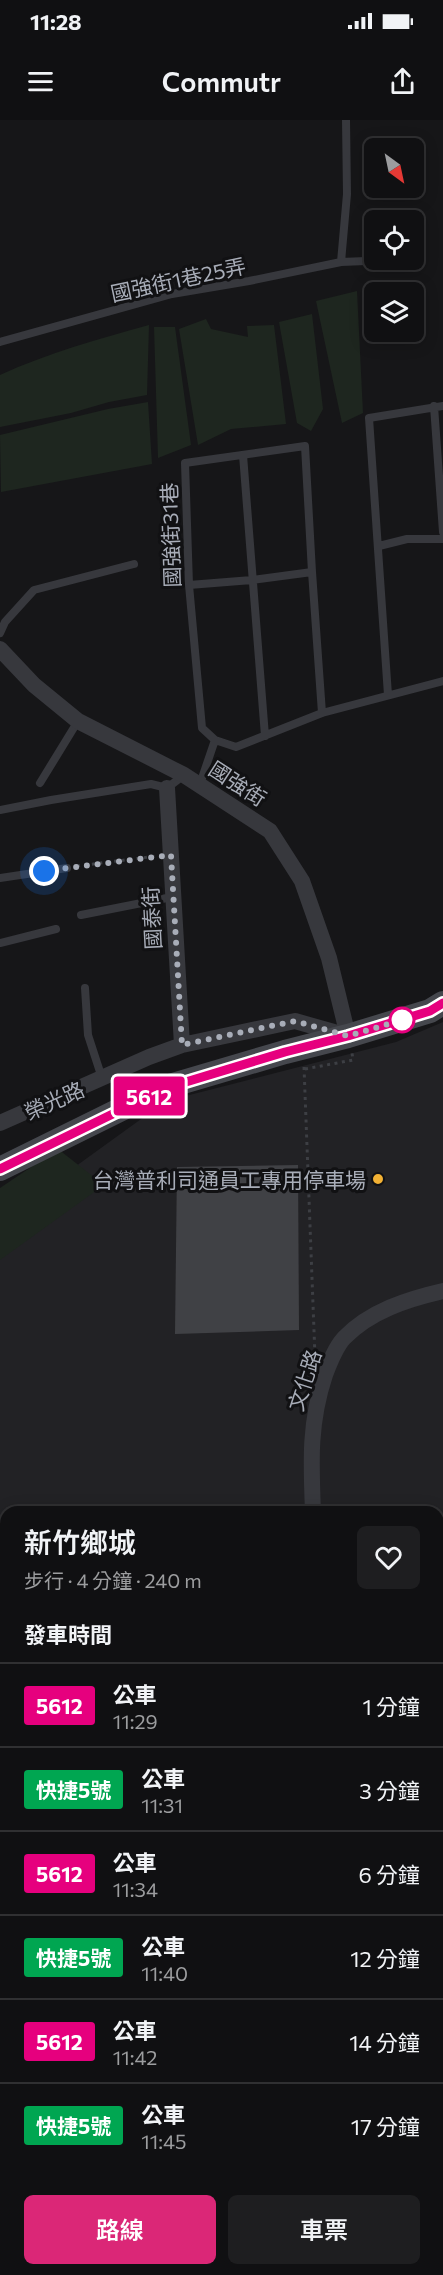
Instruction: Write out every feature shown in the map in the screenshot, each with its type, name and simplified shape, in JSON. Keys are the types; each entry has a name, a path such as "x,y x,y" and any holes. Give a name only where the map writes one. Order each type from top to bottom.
{"street":[{"name":"國強街","path":"0,650 34,685 78,721 200,784 270,831 302,881 329,958 348,1036"},
{"name":"國泰街","path":"167,788 182,1045"},
{"name":"榮光路","path":"0,1169 166,1088 430,1011 443,1003"},
{"name":"榮光路","path":"0,1124 149,1057 182,1045 295,1021 348,1036"},
{"name":"文化路","path":"313,1506 310,1452 316,1402 334,1353 343,1339 368,1318 411,1299 443,1291"}],"lane":[{"path":"341,262 347,194 346,120"},
{"name":"國強街1巷25弄","path":"0,342 172,294 341,262 364,261"},
{"path":"388,695 369,418 438,406 443,532"},
{"name":"國強街31巷","path":"215,740 202,728 189,585 185,463 305,446 312,572"},
{"path":"243,455 265,736"},
{"path":"379,546 407,539 443,540"},
{"path":"0,633 5,622 34,590 134,564"},
{"path":"189,585 312,572 322,713"},
{"path":"200,784 215,740 236,747 322,713 443,681"},
{"path":"40,783 78,721"},
{"path":"0,810 152,784 167,788 184,775"},
{"path":"0,878 67,868"},
{"path":"81,915 172,897"},
{"path":"0,943 56,929"},
{"path":"85,988 88,1035 103,1078"}],"path":[{"path":"67,868 171,855"},
{"path":"304,1047 315,1367"}],"shaded area":[{"path":"357,291 363,413 342,423 316,301"},
{"path":"312,314 323,409 311,431 297,423 279,322"},
{"path":"206,319 211,329 248,337 247,326 274,325 286,424 231,429 198,445 179,329"},
{"path":"149,325 147,395 0,427 0,375 55,353"},
{"path":"154,327 175,327 191,445 158,458"},
{"path":"148,402 152,464 1,492 0,435 108,409"},
{"path":"443,1022 443,1506 0,1506 0,1221 166,1101 396,1042"},
{"path":"58,1149 104,1185 0,1260 0,1188"}],"building":[{"path":"298,1165 299,1330 175,1334 177,1167"}],"bus line":[{"name":"5612","path":"0,1169 166,1088 430,1011 443,1003"}],"place":[{"name":"台灣普利司通員工專用停車場","path":"378,1179"}],"route":[{"path":"44,871 171,855 182,1045 295,1021 348,1036 402,1020"}]}
